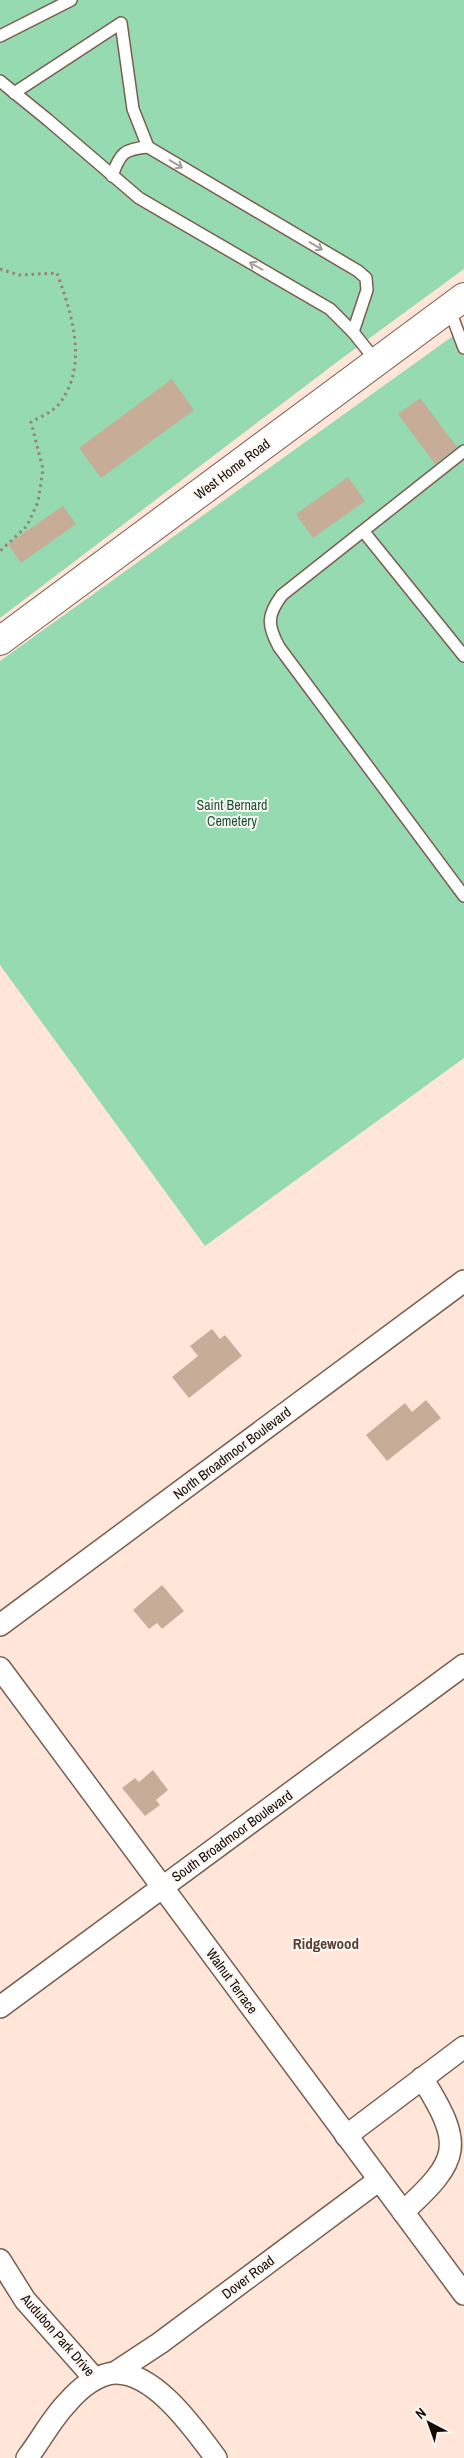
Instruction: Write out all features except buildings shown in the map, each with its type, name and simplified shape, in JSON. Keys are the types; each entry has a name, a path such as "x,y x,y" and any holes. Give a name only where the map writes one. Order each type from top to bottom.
{"street":[{"name":"West Home Road","path":"0,641 456,302"},
{"name":"North Broadmoor Boulevard","path":"0,1625 464,1281"},
{"name":"South Broadmoor Boulevard","path":"0,2007 464,1665"},
{"name":"Walnut Terrace","path":"0,1668 464,2294"},
{"path":"346,2136 464,2047"},
{"path":"403,2212 440,2176 461,2151 456,2129 441,2100 422,2078"},
{"name":"Dover Road","path":"116,2372 160,2343 379,2180"},
{"name":"Audubon Park Drive","path":"0,2260 25,2300 94,2379 116,2372 140,2380 165,2397 184,2415 216,2458"},
{"path":"27,2458 67,2403 94,2379"}],"lane":[{"path":"0,36 71,0"},
{"path":"14,94 121,23 133,109 148,147"},
{"path":"0,81 139,198 330,309 353,332 376,361"},
{"path":"112,176 123,155 131,148 148,147 358,271 366,278 367,290 353,332"},
{"path":"456,302 464,348"},
{"path":"464,451 282,595 274,607 269,620 272,635 279,647 464,896"},
{"path":"364,532 464,656"}],"path":[{"path":"0,269 19,275 57,273 69,308 76,344 73,373 62,400 49,413 31,422 43,469 38,502 27,526 0,551"}],"green space":[{"path":"0,0 464,0 464,269 341,359 0,618"},
{"name":"Saint Bernard Cemetery","path":"464,328 464,1058 205,1246 0,965 0,661"}],"district":[{"name":"Ridgewood","path":"326,1943"}]}
